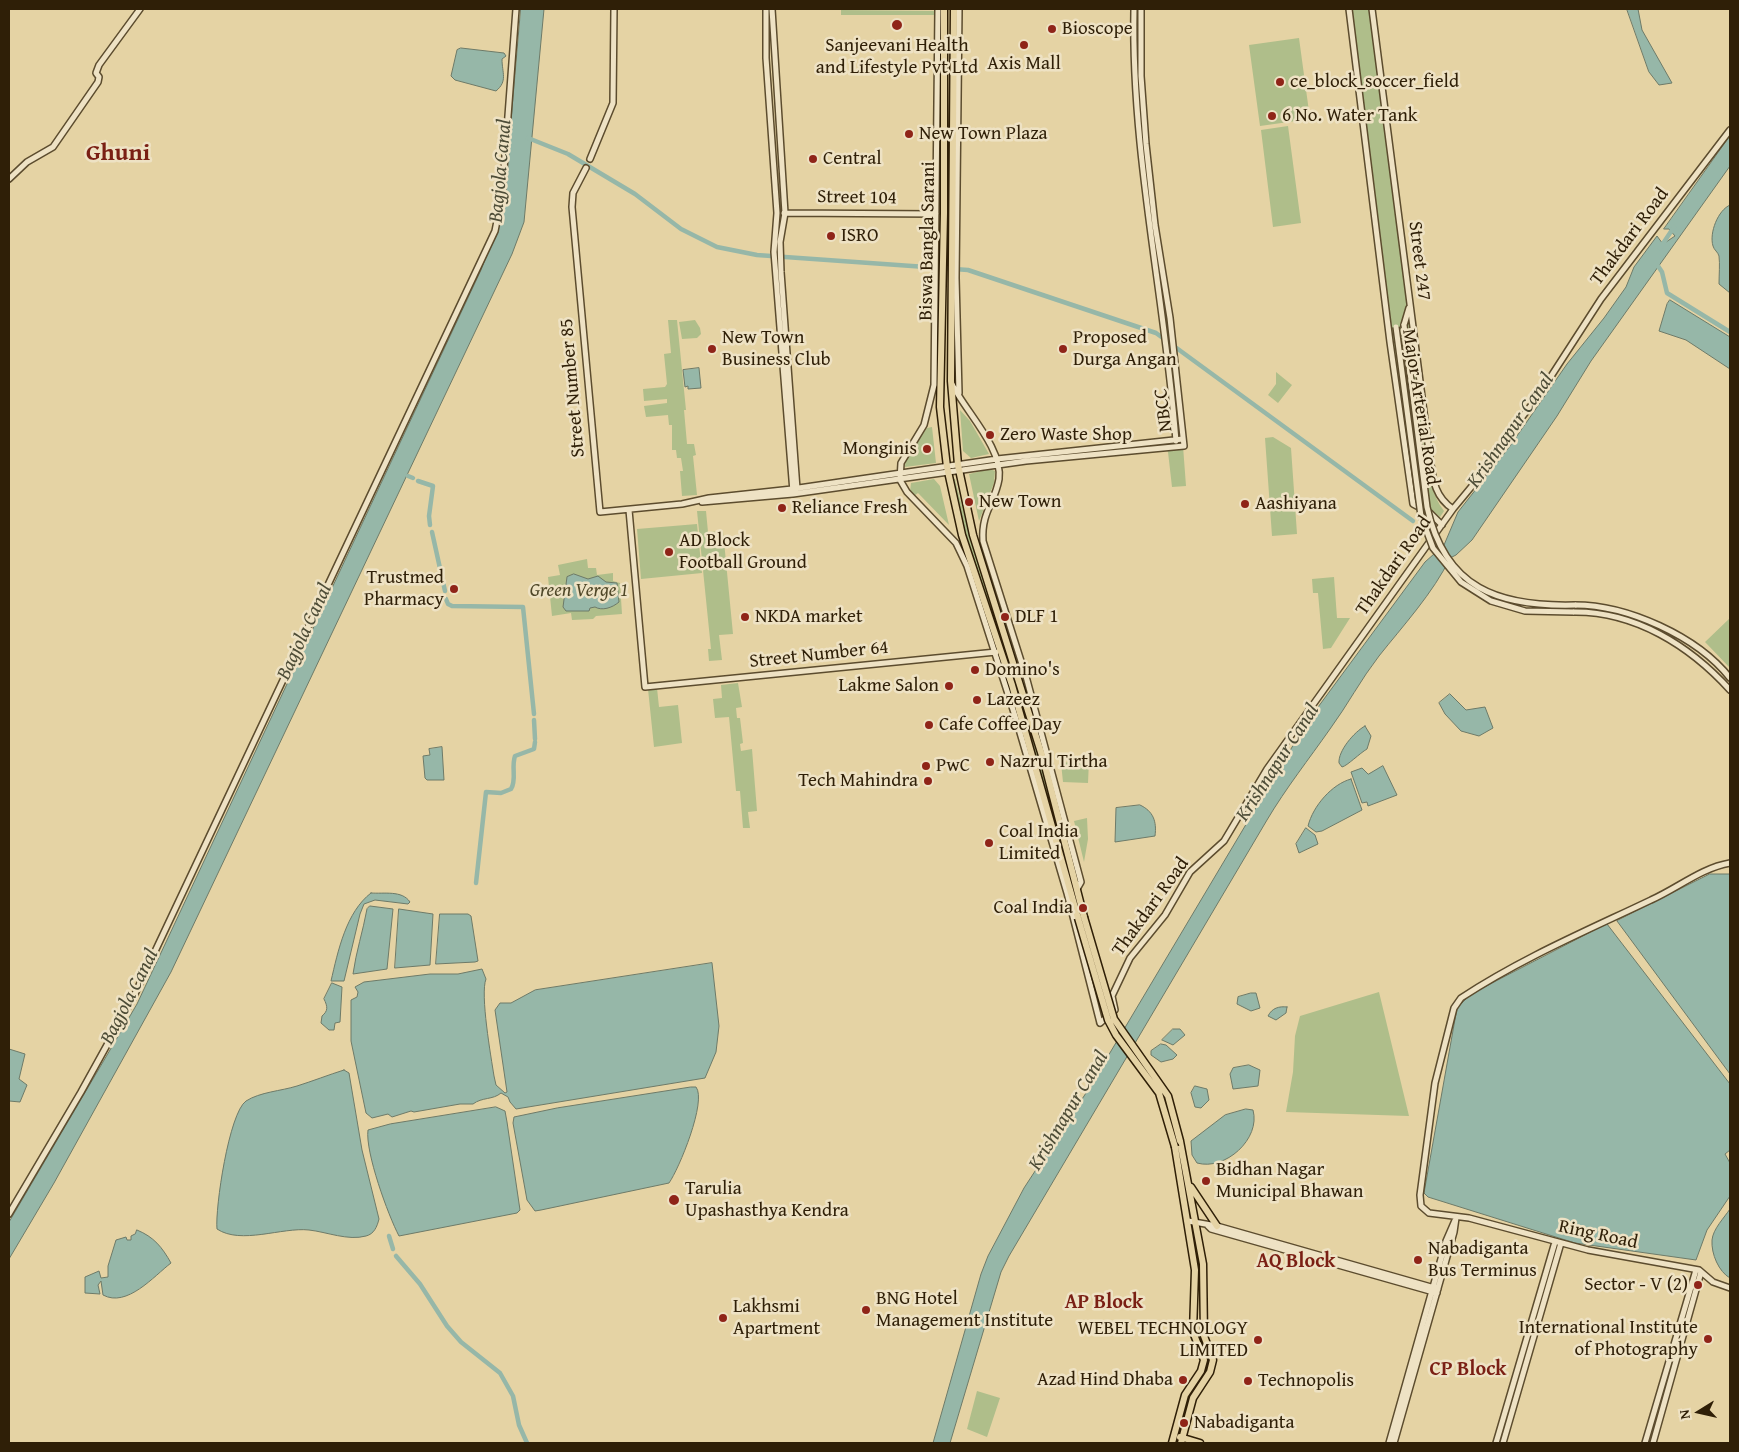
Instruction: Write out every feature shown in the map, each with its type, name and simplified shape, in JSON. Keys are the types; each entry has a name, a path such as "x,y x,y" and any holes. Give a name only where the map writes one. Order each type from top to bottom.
{"main road":[{"name":"Biswa Bangla Sarani","path":"944,9 954,264 951,381 959,468 973,535 1033,724 1077,888 1081,918"},
{"name":"Biswa Bangla Sarani","path":"948,96 954,9"},
{"name":"Biswa Bangla Sarani","path":"949,126 943,262 939,278 938,367 947,470 962,535 1020,709 1081,918"},
{"path":"1081,918 1108,1020 1116,1035 1159,1093 1178,1144 1189,1183 1204,1271 1204,1336 1212,1355 1212,1364 1209,1376 1193,1398 1182,1441"},
{"path":"1178,1144 1196,1277 1193,1332 1204,1360 1201,1371 1185,1395 1174,1441 1200,1443"},
{"path":"1189,1183 1217,1226"}],"street":[{"path":"9,179 27,162 53,148 98,82 97,68 140,9"},
{"path":"9,1214 82,1090 133,998 311,622 437,348 495,231 502,201 516,9"},
{"path":"590,159 613,103 614,9"},
{"path":"766,9 766,58 777,213 774,252 795,491"},
{"path":"772,9 785,213 780,252 795,491"},
{"path":"938,9 935,262 939,278"},
{"path":"954,264 960,9"},
{"path":"1134,9 1137,107 1148,223 1169,340 1176,446"},
{"path":"1141,9 1141,76 1146,144 1155,225 1171,331 1169,340"},
{"name":"Street 247","path":"1349,9 1387,316 1413,504 1430,513 1442,525"},
{"name":"Street 247","path":"1372,9 1429,451 1436,491 1441,500 1453,509"},
{"name":"Thakdari Road","path":"996,652 1067,893 1100,1023 1115,1010 1112,996 1130,958 1165,915 1190,872 1224,841 1268,769 1453,509 1482,474 1511,431 1537,398 1601,299 1730,130"},
{"name":"Street Number 85","path":"586,168 574,193 572,203 600,512 629,510"},
{"name":"Street 104","path":"777,213 936,214"},
{"path":"953,278 959,395"},
{"name":"Major Arterial Road","path":"1410,306 1404,324 1427,506 1432,527 1441,545 1466,578 1492,595 1524,604 1610,609 1651,622 1675,633 1720,667 1730,678"},
{"name":"Major Arterial Road","path":"1387,316 1396,327 1421,516 1433,548 1461,582 1491,601 1526,611 1594,612 1660,633 1695,656 1730,690"},
{"name":"NBCC","path":"795,491 823,490 959,468 1184,446 1170,350"},
{"path":"938,367 929,411 921,431 904,457 899,477 905,489 938,522 960,549 996,652"},
{"path":"951,381 997,459 998,482 983,521 984,541 1027,680 1063,809 1080,882 1077,888"},
{"path":"959,468 997,459 1183,439"},
{"path":"629,510 795,491 867,478 899,477"},
{"name":"Street Number 64","path":"629,510 645,687 996,652"},
{"name":"Ring Road","path":"1730,863 1701,873 1653,900 1547,948 1462,998 1454,1008 1435,1083 1421,1174 1420,1202 1421,1206 1429,1213 1469,1218 1555,1242 1699,1271 1713,1282 1730,1288"},
{"path":"1392,1443 1436,1290 1453,1217"},
{"path":"1188,1221 1217,1226 1436,1290"},
{"path":"1206,1225 1211,1229 1288,1248"},
{"path":"1496,1443 1555,1242"},
{"path":"1503,1443 1561,1243"},
{"path":"1645,1443 1699,1271"},
{"path":"1653,1443 1668,1395 1699,1271"},
{"path":"1542,1286 1548,1287"},
{"path":"1532,1317 1539,1319"},
{"path":"1660,1392 1668,1395"}],"green space":[{"path":"1352,9 1370,9 1425,452 1433,491 1444,511 1440,517 1419,500 1415,493 1395,357"},
{"path":"841,10 935,11 935,15 841,15"},
{"name":"ce_block_soccer_field","path":"1299,38 1310,119 1260,126 1249,45"},
{"path":"1288,126 1301,223 1273,227 1261,130"},
{"path":"668,320 677,320 686,410 684,410 687,444 694,444 696,455 693,456 697,495 682,496 680,471 683,471 681,458 677,458 676,450 672,450 672,425 669,425 668,415 646,417 644,406 667,403 667,399 644,401 643,389 665,387 667,384 664,354 671,353"},
{"path":"695,320 701,334 697,338 682,339 679,322"},
{"path":"1276,372 1292,385 1278,403 1268,395 1276,384"},
{"path":"960,410 970,421 989,454 971,458 963,451"},
{"path":"932,427 936,463 905,467 907,459 917,442 927,428"},
{"path":"1273,437 1291,448 1297,534 1272,536 1265,438"},
{"path":"1183,446 1186,486 1172,487 1168,452 1166,449"},
{"path":"990,469 995,471 994,483 979,521 969,474"},
{"path":"934,479 940,486 949,525 918,493 914,496 910,492 911,483"},
{"path":"952,479 955,479 972,541 1025,707 1079,906 1077,906 963,528"},
{"path":"697,511 706,511 708,532 723,531 733,634 719,635 722,660 709,661 708,649 711,649"},
{"name":"AD Block Football Ground","path":"697,524 702,573 641,579 637,529"},
{"name":"Green Verge 1","path":"587,559 588,568 596,568 597,575 613,573 613,581 620,583 622,614 596,616 593,619 572,620 571,613 552,616 548,577 560,575 558,565"},
{"path":"1334,577 1337,618 1350,618 1331,648 1323,649 1318,593 1313,593 1312,579"},
{"path":"1730,618 1730,668 1705,642"},
{"path":"738,683 742,707 736,708 737,718 740,718 743,743 740,744 741,751 752,749 757,811 748,812 750,828 743,828 740,791 736,791 729,717 715,718 713,699 722,698 721,685"},
{"path":"657,688 659,707 678,705 682,743 654,747 648,689"},
{"path":"1089,760 1088,783 1063,782 1061,763"},
{"path":"1087,818 1088,839 1084,862 1074,821"},
{"path":"1379,992 1409,1116 1286,1112 1293,1072 1295,1036 1300,1016"},
{"path":"977,1391 1000,1398 987,1437 967,1429"}],"shaded area":[{"path":"521,9 544,9 524,222 512,254 171,972 54,1183 9,1259 9,1222 137,1004 481,270 503,212"},
{"path":"1627,9 1638,9 1642,30 1672,83 1659,85 1649,72"},
{"path":"461,48 504,53 506,56 502,59 504,76 502,84 496,91 455,80 451,76 457,50"},
{"path":"1730,136 1730,166 1591,361 1557,416 1472,540 1450,558 1427,596 1372,665 1267,820 1009,1256 1001,1272 950,1443 933,1443 981,1274 988,1256 1024,1188 1086,1093 1307,722 1425,562 1444,545 1458,512 1510,446 1567,364 1604,318 1626,287 1634,267 1657,236 1663,244 1675,236 1669,229 1664,229"},
{"path":"1730,205 1730,293 1719,284 1719,256 1712,241 1712,235 1718,217"},
{"path":"1670,300 1730,337 1730,369 1686,340 1659,331"},
{"path":"699,368 701,388 688,389 688,386 685,387 683,370"},
{"path":"574,574 588,579 598,576 606,582 617,583 619,602 607,608 595,607 590,608 589,611 566,611 563,607 567,577"},
{"path":"1450,694 1466,710 1485,707 1493,728 1479,736 1461,731 1445,714 1439,703"},
{"path":"1365,726 1371,736 1367,749 1342,767 1339,763 1341,753 1352,737"},
{"path":"442,747 444,780 427,780 425,778 423,756 430,755 429,749"},
{"path":"1383,766 1397,795 1368,806 1367,802 1362,803 1351,772 1362,768 1368,774"},
{"path":"1351,779 1362,810 1322,831 1316,832 1308,826 1314,811 1324,797 1337,786"},
{"path":"1140,805 1151,813 1155,821 1155,836 1115,842 1116,808"},
{"path":"1306,828 1315,835 1318,844 1299,853 1296,844"},
{"path":"1710,874 1730,874 1730,1074 1617,921"},
{"path":"371,893 398,894 407,898 410,902 408,904 375,900 364,904 344,981 331,981 340,945 349,921 362,901"},
{"path":"370,906 393,909 387,969 353,974 367,909"},
{"path":"399,909 433,914 430,965 395,968"},
{"path":"440,914 468,914 471,916 478,961 436,964"},
{"path":"1607,924 1730,1084 1730,1150 1725,1154 1730,1163 1730,1196 1707,1230 1696,1260 1575,1243 1428,1197 1424,1193 1457,1008 1471,994"},
{"path":"712,963 719,1026 716,1052 705,1078 516,1109 508,1097 501,1093 495,1097 480,1100 473,1104 411,1111 392,1117 388,1114 372,1118 366,1113 351,1041 351,1000 357,997 358,992 355,987 364,982 430,974 458,974 482,969 486,979 484,987 485,1011 494,1076 496,1085 505,1093 507,1092 495,1010 500,1003 511,1003 535,990"},
{"path":"332,983 342,987 340,1022 335,1023 334,1030 329,1030 321,1023 322,1016 327,1009 324,999"},
{"path":"1256,993 1260,1008 1251,1011 1237,1004 1238,997"},
{"path":"1287,1007 1286,1013 1276,1020 1268,1016 1276,1008"},
{"path":"1173,1029 1180,1029 1185,1035 1173,1045 1162,1040"},
{"path":"1161,1044 1166,1045 1177,1055 1173,1059 1161,1062 1151,1055 1151,1051"},
{"path":"9,1049 25,1054 19,1079 27,1085 20,1102 9,1101"},
{"path":"1249,1065 1260,1070 1258,1086 1233,1089 1230,1074 1233,1068"},
{"path":"344,1070 349,1073 362,1150 379,1219 373,1232 359,1237 338,1236 309,1230 250,1236 227,1234 217,1229 218,1202 224,1162 234,1123 246,1101"},
{"path":"1195,1086 1207,1089 1209,1100 1201,1108 1195,1107 1191,1093"},
{"path":"696,1087 698,1095 695,1120 685,1150 669,1183 535,1211 527,1200 513,1123 514,1117 557,1108"},
{"path":"496,1107 505,1111 520,1210 517,1213 399,1236 389,1214 374,1168 370,1153 368,1130 390,1124"},
{"path":"1246,1109 1253,1110 1254,1121 1252,1132 1246,1142 1229,1157 1219,1162 1197,1163 1192,1155 1191,1141 1225,1115"},
{"path":"1730,1209 1730,1278 1722,1272 1716,1262 1712,1240 1717,1228"},
{"path":"137,1230 157,1243 171,1263 140,1289 131,1294 112,1298 103,1295 101,1281 98,1285 100,1294 85,1293 85,1277 99,1271 101,1278 108,1277 108,1266 116,1240 126,1237 127,1240 131,1240 131,1236"}],"waterway":[{"path":"528,138 568,154 635,194 681,229 717,247 757,255 968,270 1156,333 1413,521"},
{"name":"Krishnapur Canal","path":"1660,248 1674,227"},
{"path":"1658,266 1662,272 1667,293 1730,332"},
{"path":"408,476 413,478"},
{"path":"418,481 433,486 429,516 430,525"},
{"path":"432,532 445,591"},
{"path":"446,599 448,604 452,606 523,607 534,714"},
{"path":"534,720 535,739"},
{"path":"476,883 486,792 501,793 511,789 514,782 515,756 534,749 535,742"},
{"path":"389,1236 393,1249"},
{"path":"396,1256 420,1284 447,1326 461,1342 500,1373 513,1396 519,1425 527,1443"}],"place":[{"name":"Sanjeevani Health and Lifestyle Pvt Ltd","path":"897,25"},
{"name":"Bioscope","path":"1052,29"},
{"name":"Axis Mall","path":"1024,45"},
{"name":"ce_block_soccer_field","path":"1280,82"},
{"name":"6 No. Water Tank","path":"1272,116"},
{"name":"New Town Plaza","path":"909,134"},
{"name":"Central","path":"813,159"},
{"name":"ISRO","path":"831,236"},
{"name":"New Town Business Club","path":"712,349"},
{"name":"Proposed Durga Angan","path":"1063,349"},
{"name":"Zero Waste Shop","path":"990,435"},
{"name":"Monginis","path":"927,449"},
{"name":"New Town","path":"969,502"},
{"name":"Aashiyana","path":"1245,504"},
{"name":"Reliance Fresh","path":"782,508"},
{"name":"AD Block Football Ground","path":"669,552"},
{"name":"Trustmed Pharmacy","path":"454,589"},
{"name":"NKDA market","path":"745,617"},
{"name":"DLF 1","path":"1005,617"},
{"name":"Domino's","path":"975,670"},
{"name":"Lakme Salon","path":"949,686"},
{"name":"Lazeez","path":"977,700"},
{"name":"Cafe Coffee Day","path":"929,725"},
{"name":"Nazrul Tirtha","path":"990,762"},
{"name":"PwC","path":"926,766"},
{"name":"Tech Mahindra","path":"928,781"},
{"name":"Coal India Limited","path":"989,843"},
{"name":"Coal India","path":"1083,908"},
{"name":"Bidhan Nagar Municipal Bhawan","path":"1206,1181"},
{"name":"Tarulia Upashasthya Kendra","path":"674,1200"},
{"name":"Nabadiganta Bus Terminus","path":"1418,1260"},
{"name":"Sector - V (2)","path":"1698,1285"},
{"name":"BNG Hotel Management Institute","path":"866,1310"},
{"name":"Lakhsmi Apartment","path":"723,1318"},
{"name":"International Institute of Photography","path":"1708,1339"},
{"name":"WEBEL TECHNOLOGY LIMITED","path":"1258,1340"},
{"name":"Azad Hind Dhaba","path":"1183,1380"},
{"name":"Technopolis","path":"1248,1381"},
{"name":"Nabadiganta","path":"1184,1423"}],"district":[{"name":"Ghuni","path":"118,154"},
{"name":"AQ Block","path":"1296,1262"},
{"name":"AP Block","path":"1104,1303"},
{"name":"CP Block","path":"1468,1370"}],"water label":[{"name":"Bagjola Canal","path":"501,171"},
{"name":"Bagjola Canal","path":"305,632"},
{"name":"Bagjola Canal","path":"130,997"}]}
